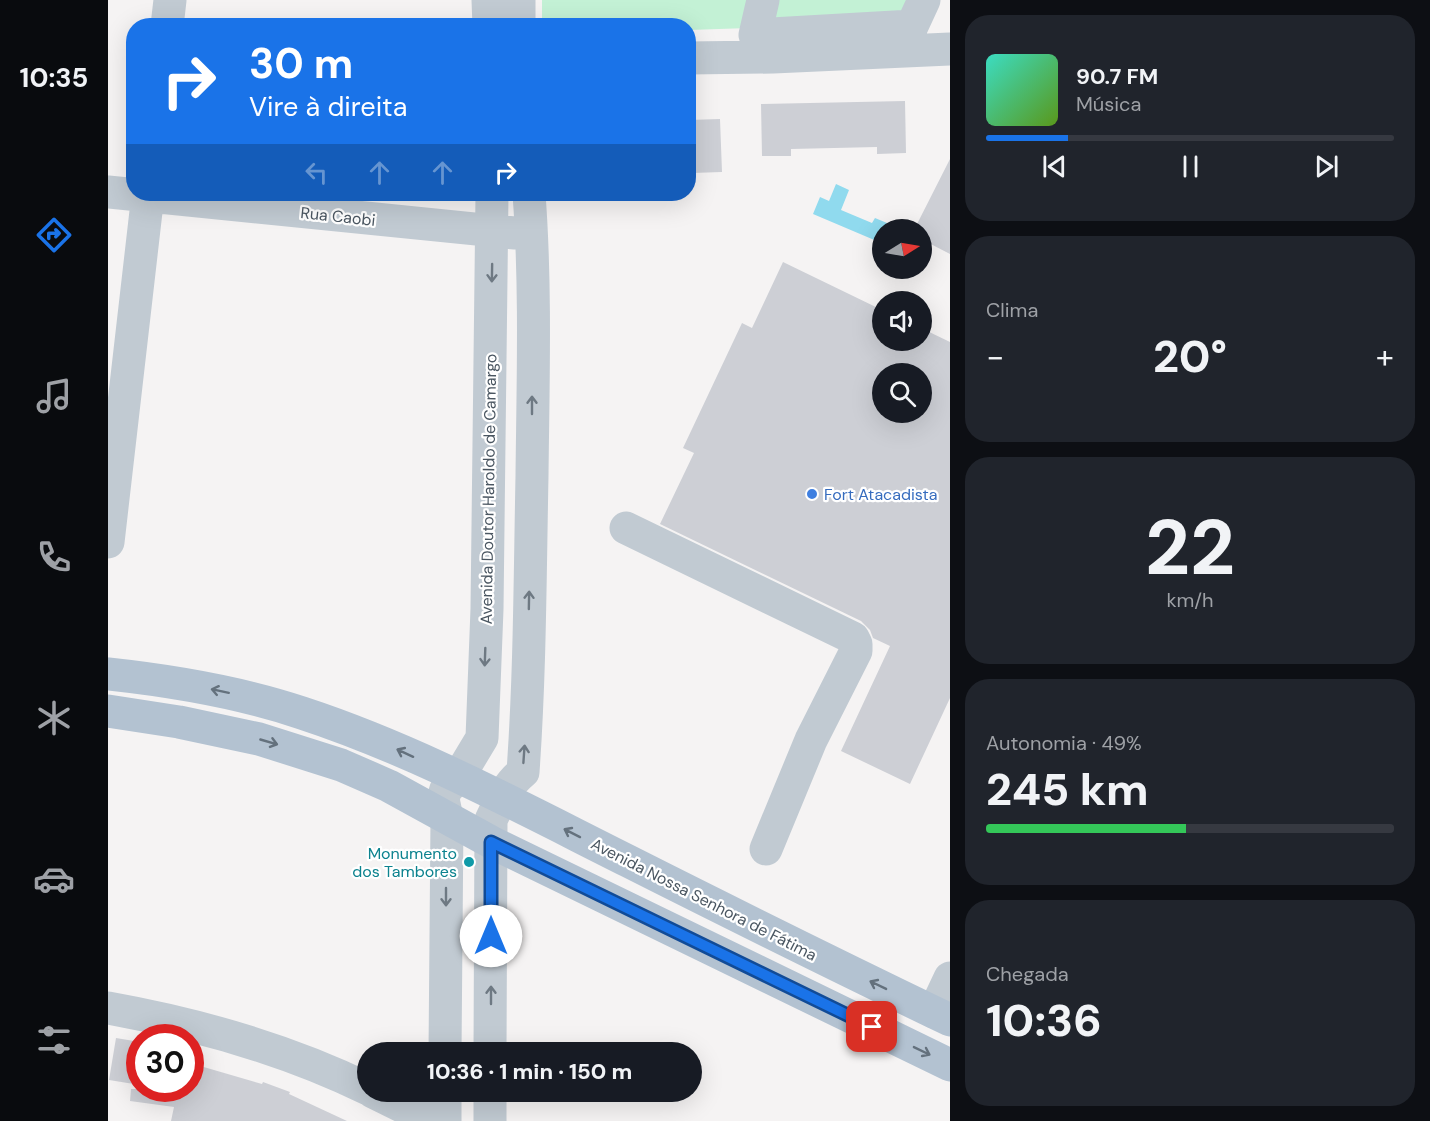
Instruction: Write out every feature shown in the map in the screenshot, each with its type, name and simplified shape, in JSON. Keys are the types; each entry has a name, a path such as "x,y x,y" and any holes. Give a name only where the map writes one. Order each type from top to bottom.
{"main road":[{"name":"Avenida Nossa Senhora de Fátima","path":"108,674 210,689 300,712 370,737 506,800 942,1016"},
{"path":"108,711 179,722 259,739 341,765 389,786 491,842 950,1065"}],"street":[{"path":"168,18 170,0"},
{"path":"488,0 489,18"},
{"path":"519,0 519,18"},
{"path":"532,0 532,18"},
{"path":"696,37 747,36 756,0"},
{"path":"764,0 755,35 774,46 950,49"},
{"path":"696,57 912,26 924,0"},
{"name":"Rua Caobi","path":"108,192 126,193"},
{"path":"108,542 147,201"},
{"name":"Rua Caobi","path":"206,201 512,233 532,231"},
{"name":"Avenida Doutor Haroldo de Camargo","path":"445,1042 447,818 443,799 446,789 458,778 482,738 492,201"},
{"path":"490,1042 491,820 512,781 523,772 528,701 532,422 532,231 530,201"},
{"path":"626,528 853,638 856,644 856,651 811,740 766,849"},
{"path":"942,1016 950,978"},
{"path":"108,1008 196,1027 270,1049 357,1085"},
{"path":"393,1102 432,1121"},
{"path":"445,1102 445,1121"},
{"path":"490,1102 490,1121"}],"green space":[{"path":"542,0 918,0 907,23 696,30 696,18 542,18"}],"water":[{"path":"836,184 849,190 841,210 872,223 872,239 813,214 820,197 829,201"}],"building":[{"path":"905,101 906,153 877,154 877,147 791,149 791,156 762,156 761,104"},
{"path":"720,119 722,172 696,173 696,120"},
{"path":"950,159 950,254 932,245 932,219 920,219"},
{"name":"Fort Atacadista","path":"783,262 872,305 872,351 932,351 932,333 950,342 950,698 910,784 841,751 890,646 873,638 870,630 861,621 660,524 694,453 683,448 742,323 752,328"},
{"path":"116,1038 126,1040 126,1083 109,1080"},
{"path":"204,1067 262,1084 263,1082 290,1092 289,1094 347,1121 171,1121 174,1107 137,1102 204,1102"}],"place":[{"name":"Fort Atacadista","path":"812,494"},
{"name":"Monumento dos Tambores","path":"469,862"}],"route":[{"path":"491,936 491,842 872,1027"}]}
